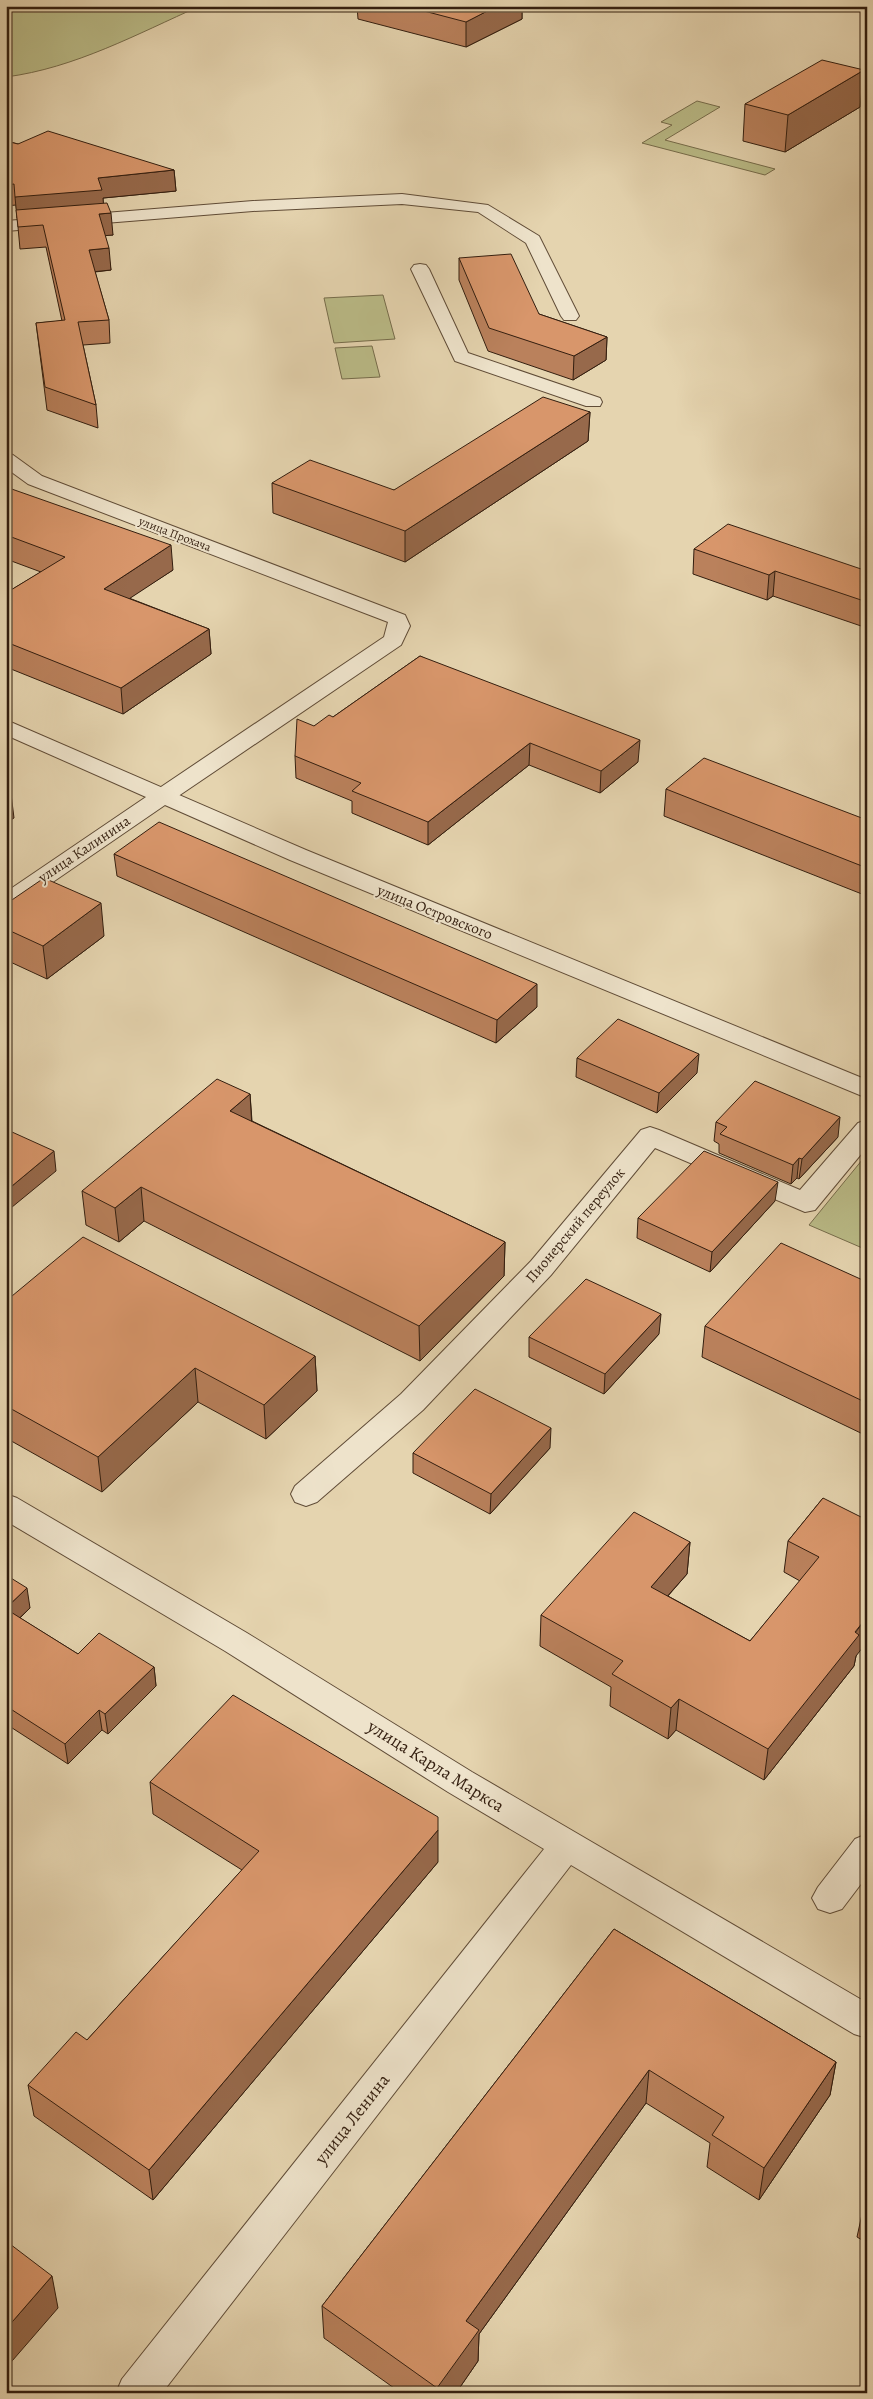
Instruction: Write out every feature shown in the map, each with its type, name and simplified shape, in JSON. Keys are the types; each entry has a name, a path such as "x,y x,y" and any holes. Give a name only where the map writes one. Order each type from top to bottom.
{"street":[{"path":"6,226 254,206 402,198 482,208 533,240 570,316"},
{"path":"420,269 461,357 594,402"},
{"name":"улица Прохача","path":"6,459 35,480 398,619 399,626 393,640 163,796"},
{"name":"улица Островского","path":"6,727 298,855 867,1090"},
{"name":"улица Калинина","path":"6,903 163,796"},
{"name":"Пионерский переулок","path":"306,1494 412,1402 541,1268 650,1136 805,1203 867,1129"},
{"name":"улица Карла Маркса","path":"6,1506 236,1642 460,1782 867,2022"},
{"name":"улица Ленина","path":"136,2393 534,1886 568,1846"},
{"path":"830,1898 867,1849"}],"green space":[{"path":"6,6 200,6 81,58 32,73 6,77"},
{"path":"697,101 720,107 665,140 775,169 765,175 642,143 672,125 661,122"},
{"path":"383,295 395,339 334,343 324,298"},
{"path":"372,346 380,377 342,379 335,348"},
{"path":"867,1154 867,1250 809,1225"}],"building":[{"path":"405,6 497,6 466,22"},
{"path":"822,60 864,70 788,115 745,104"},
{"path":"48,131 174,170 98,178 102,190 15,197 14,184 6,185 6,141 18,144"},
{"path":"107,203 111,213 99,214 109,248 89,250 109,320 78,322 96,405 45,387 36,323 65,320 43,225 18,227 16,210"},
{"path":"511,254 539,314 607,337 574,356 489,328 459,258"},
{"path":"543,397 590,412 405,531 272,483 310,460 394,490"},
{"path":"6,487 171,545 104,589 209,629 121,688 6,642 6,593 65,557 6,535"},
{"path":"728,524 867,571 867,602 775,571 769,575 694,549"},
{"path":"420,656 640,740 601,771 530,743 428,822 352,791 361,783 295,756 297,719 314,726 329,715 333,717"},
{"path":"704,758 867,820 867,868 666,789"},
{"path":"159,822 537,984 497,1020 114,854"},
{"path":"44,878 101,903 43,946 6,929 6,904"},
{"path":"618,1019 699,1054 659,1093 577,1058"},
{"path":"217,1079 250,1094 230,1111 505,1242 419,1326 141,1187 115,1208 82,1191"},
{"path":"755,1081 840,1117 802,1159 799,1158 793,1165 720,1134 727,1127 716,1122"},
{"path":"12,1132 54,1151 6,1191 6,1136"},
{"path":"704,1151 778,1182 712,1252 638,1218"},
{"path":"83,1237 315,1356 264,1405 195,1368 98,1457 6,1406 6,1301"},
{"path":"781,1243 867,1282 867,1403 705,1326"},
{"path":"586,1279 661,1314 605,1374 529,1337"},
{"path":"475,1389 551,1428 491,1494 413,1453"},
{"path":"823,1498 867,1520 867,1617 855,1632 859,1635 768,1749 679,1699 671,1708 612,1674 623,1661 541,1615 634,1512 690,1542 651,1587 750,1641 819,1557 788,1541"},
{"path":"6,1575 27,1588 6,1608"},
{"path":"6,1609 78,1654 99,1633 154,1667 105,1714 99,1710 65,1744 6,1706"},
{"path":"233,1695 438,1817 438,1830 149,2170 28,2085 76,2032 87,2040 259,1851 150,1782"},
{"path":"614,1929 836,2062 764,2168 712,2135 724,2117 649,2070 466,2321 479,2330 437,2388 322,2306"},
{"path":"6,2241 52,2276 6,2329"}]}
